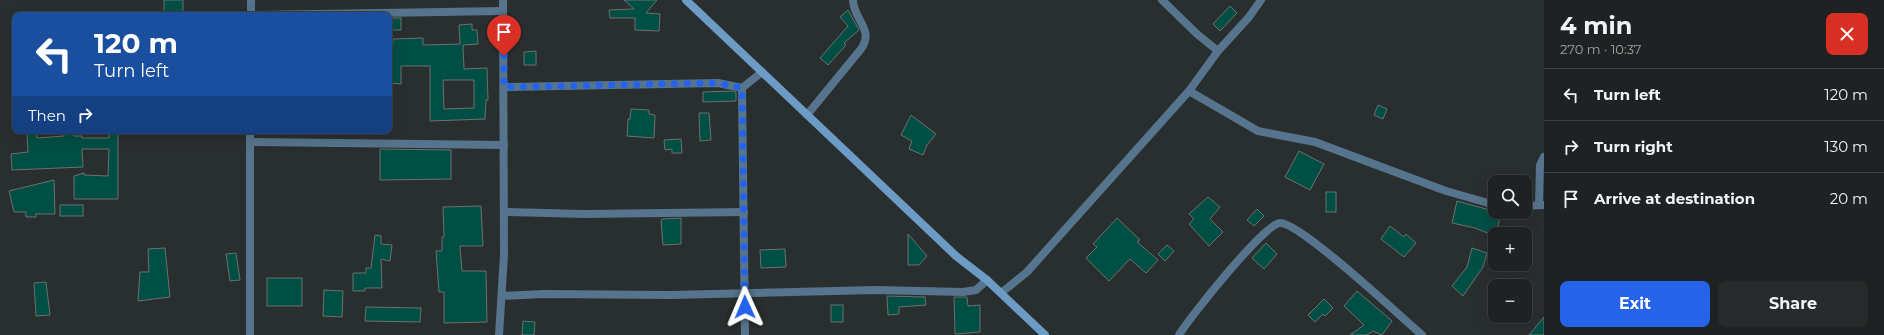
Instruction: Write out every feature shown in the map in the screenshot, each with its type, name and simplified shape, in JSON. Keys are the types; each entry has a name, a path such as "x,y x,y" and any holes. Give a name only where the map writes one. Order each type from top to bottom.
{"street":[{"path":"251,0 251,12"},
{"path":"499,335 502,296 504,212 503,0"},
{"path":"686,0 956,256 987,280 1045,335"},
{"path":"807,115 861,49 866,40 865,30 855,8 854,0"},
{"path":"1162,0 1196,34 1218,51"},
{"path":"1001,293 1027,272 1189,91 1218,51 1249,17 1261,0"},
{"path":"392,13 503,11"},
{"path":"742,88 762,72"},
{"path":"504,87 718,83 742,88"},
{"path":"742,88 745,335"},
{"path":"1189,91 1258,131 1315,142 1446,191 1488,203"},
{"path":"250,134 250,335"},
{"path":"250,142 504,145"},
{"path":"1541,204 1540,166 1544,157"},
{"path":"504,212 584,214 744,212"},
{"path":"1179,335 1226,274 1269,228 1278,222 1289,224 1302,232 1361,280 1422,335"},
{"path":"502,296 876,290 963,292 976,290 987,280"}],"building":[{"path":"164,0 183,0 183,12 164,12"},
{"path":"624,0 657,0 646,13 660,14 659,31 635,30 635,18 610,18 609,10 634,9"},
{"path":"1230,6 1237,13 1220,31 1213,24"},
{"path":"848,10 859,30 844,43 846,45 828,65 820,58 848,26 840,17"},
{"path":"392,18 401,18 401,30 392,30"},
{"path":"472,24 472,30 477,30 478,44 463,45 464,69 487,68 488,100 486,100 485,119 430,121 430,66 401,66 401,84 392,83 393,39 423,38 423,45 460,44 459,25","holes":["443,80 474,80 474,108 444,109"]},
{"path":"536,51 536,65 524,65 524,52"},
{"path":"703,92 736,92 736,101 703,102"},
{"path":"1378,105 1387,109 1383,119 1374,115"},
{"path":"631,109 649,110 649,114 655,115 654,138 627,136 628,119 630,119"},
{"path":"699,113 709,113 711,140 700,141"},
{"path":"911,115 936,134 927,145 923,155 909,149 912,141 901,135"},
{"path":"27,134 37,134 37,138 74,134 74,136 82,136 82,138 109,138 109,134 118,134 118,199 74,199 74,176 84,173 84,175 108,176 109,149 82,149 83,167 12,170 11,154 28,152"},
{"path":"681,139 682,153 672,153 672,149 665,150 664,140"},
{"path":"380,149 451,150 451,179 380,180"},
{"path":"1299,151 1324,164 1310,190 1285,177"},
{"path":"54,180 55,214 36,214 36,217 26,217 26,212 14,212 9,191"},
{"path":"1326,192 1336,192 1336,212 1326,212"},
{"path":"1208,197 1220,207 1210,219 1223,232 1209,246 1189,224 1194,219 1189,214"},
{"path":"1457,201 1488,209 1488,219 1500,219 1498,227 1488,227 1488,233 1475,228 1452,223"},
{"path":"60,205 83,205 83,216 60,216"},
{"path":"481,206 483,246 460,246 462,271 486,271 487,322 444,323 444,292 439,292 436,251 442,251 442,237 444,237 443,207"},
{"path":"1257,209 1264,216 1254,226 1247,220"},
{"path":"681,218 681,244 663,245 661,220"},
{"path":"1117,218 1140,240 1137,242 1158,260 1146,273 1130,259 1109,281 1086,258 1097,247 1093,244"},
{"path":"1390,226 1404,237 1406,234 1416,243 1404,257 1381,239"},
{"path":"908,234 927,256 919,265 908,265"},
{"path":"375,235 381,236 381,244 392,245 390,261 381,259 382,288 365,288 365,291 353,291 353,273 366,273 366,268 371,268"},
{"path":"1266,243 1277,254 1264,269 1252,258"},
{"path":"1167,245 1174,251 1165,261 1158,254"},
{"path":"165,248 170,297 138,301 140,272 149,272 148,249"},
{"path":"1472,248 1487,253 1483,267 1463,296 1452,286 1467,267"},
{"path":"785,249 786,267 761,268 760,250"},
{"path":"236,253 240,280 230,281 226,254"},
{"path":"267,278 302,278 302,306 267,306"},
{"path":"46,282 50,315 36,316 34,283"},
{"path":"324,290 343,291 342,317 323,316"},
{"path":"1357,291 1392,321 1382,335 1373,331 1367,335 1350,335 1364,325 1344,306"},
{"path":"887,296 925,297 926,305 899,307 899,314 888,315"},
{"path":"954,297 967,297 968,306 980,305 980,332 955,334"},
{"path":"1324,299 1333,308 1325,316 1323,314 1315,322 1308,315"},
{"path":"831,305 843,305 843,322 831,322"},
{"path":"366,307 421,308 420,322 365,321"},
{"path":"1544,317 1544,335 1529,335"},
{"path":"523,321 535,322 534,335 522,335"}],"route":[{"path":"504,56 504,87 525,88 691,85 723,83 742,88 745,307"}]}
